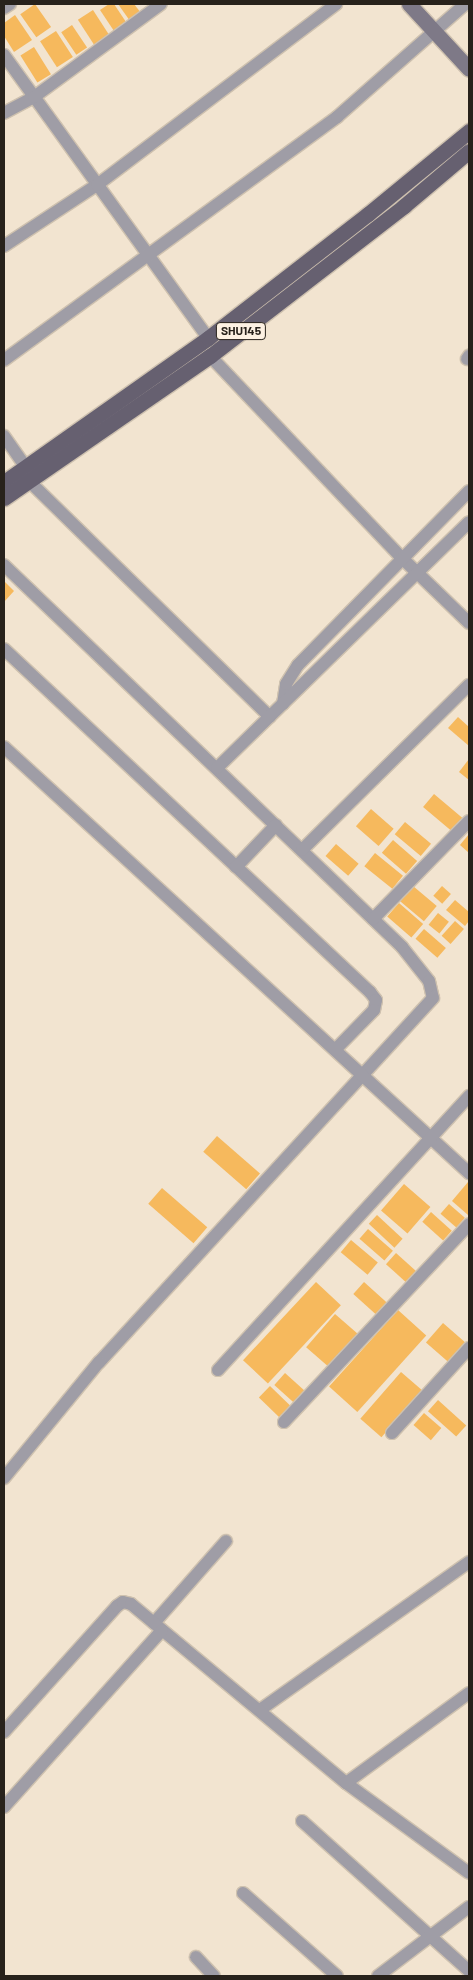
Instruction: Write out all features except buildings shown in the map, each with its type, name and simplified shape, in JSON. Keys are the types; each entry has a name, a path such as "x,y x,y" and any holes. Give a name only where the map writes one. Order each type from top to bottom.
{"main road":[{"path":"4,482 28,474 368,214 469,131"},
{"name":"SHU145","path":"4,498 28,474 210,356 404,206 469,151"}],"street":[{"path":"4,8 10,4"},
{"path":"4,113 34,97 161,4"},
{"path":"4,246 97,185 336,4"},
{"path":"409,4 469,69"},
{"path":"4,360 337,117 465,4"},
{"path":"4,55 208,338"},
{"path":"210,356 402,558 469,623"},
{"path":"4,436 28,474 270,717"},
{"path":"283,704 286,684 298,665 469,491"},
{"path":"217,768 469,522"},
{"path":"4,565 402,947 429,981 433,998 364,1076 99,1362 4,1478"},
{"path":"4,649 376,1000 374,1010 336,1049"},
{"path":"302,850 469,685"},
{"path":"4,747 336,1049 469,1173"},
{"path":"373,919 469,821"},
{"path":"236,867 276,825"},
{"path":"218,1370 432,1139 469,1096"},
{"path":"284,1422 469,1224"},
{"path":"392,1433 469,1348"},
{"path":"4,1807 158,1627 226,1541"},
{"path":"260,1710 469,1562"},
{"path":"4,1732 117,1606 123,1602 131,1604 346,1783 469,1873"},
{"path":"346,1783 469,1693"},
{"path":"302,1821 469,1971"},
{"path":"243,1893 337,1976"},
{"path":"378,1976 469,1907"},
{"path":"196,1957 214,1976"}]}
